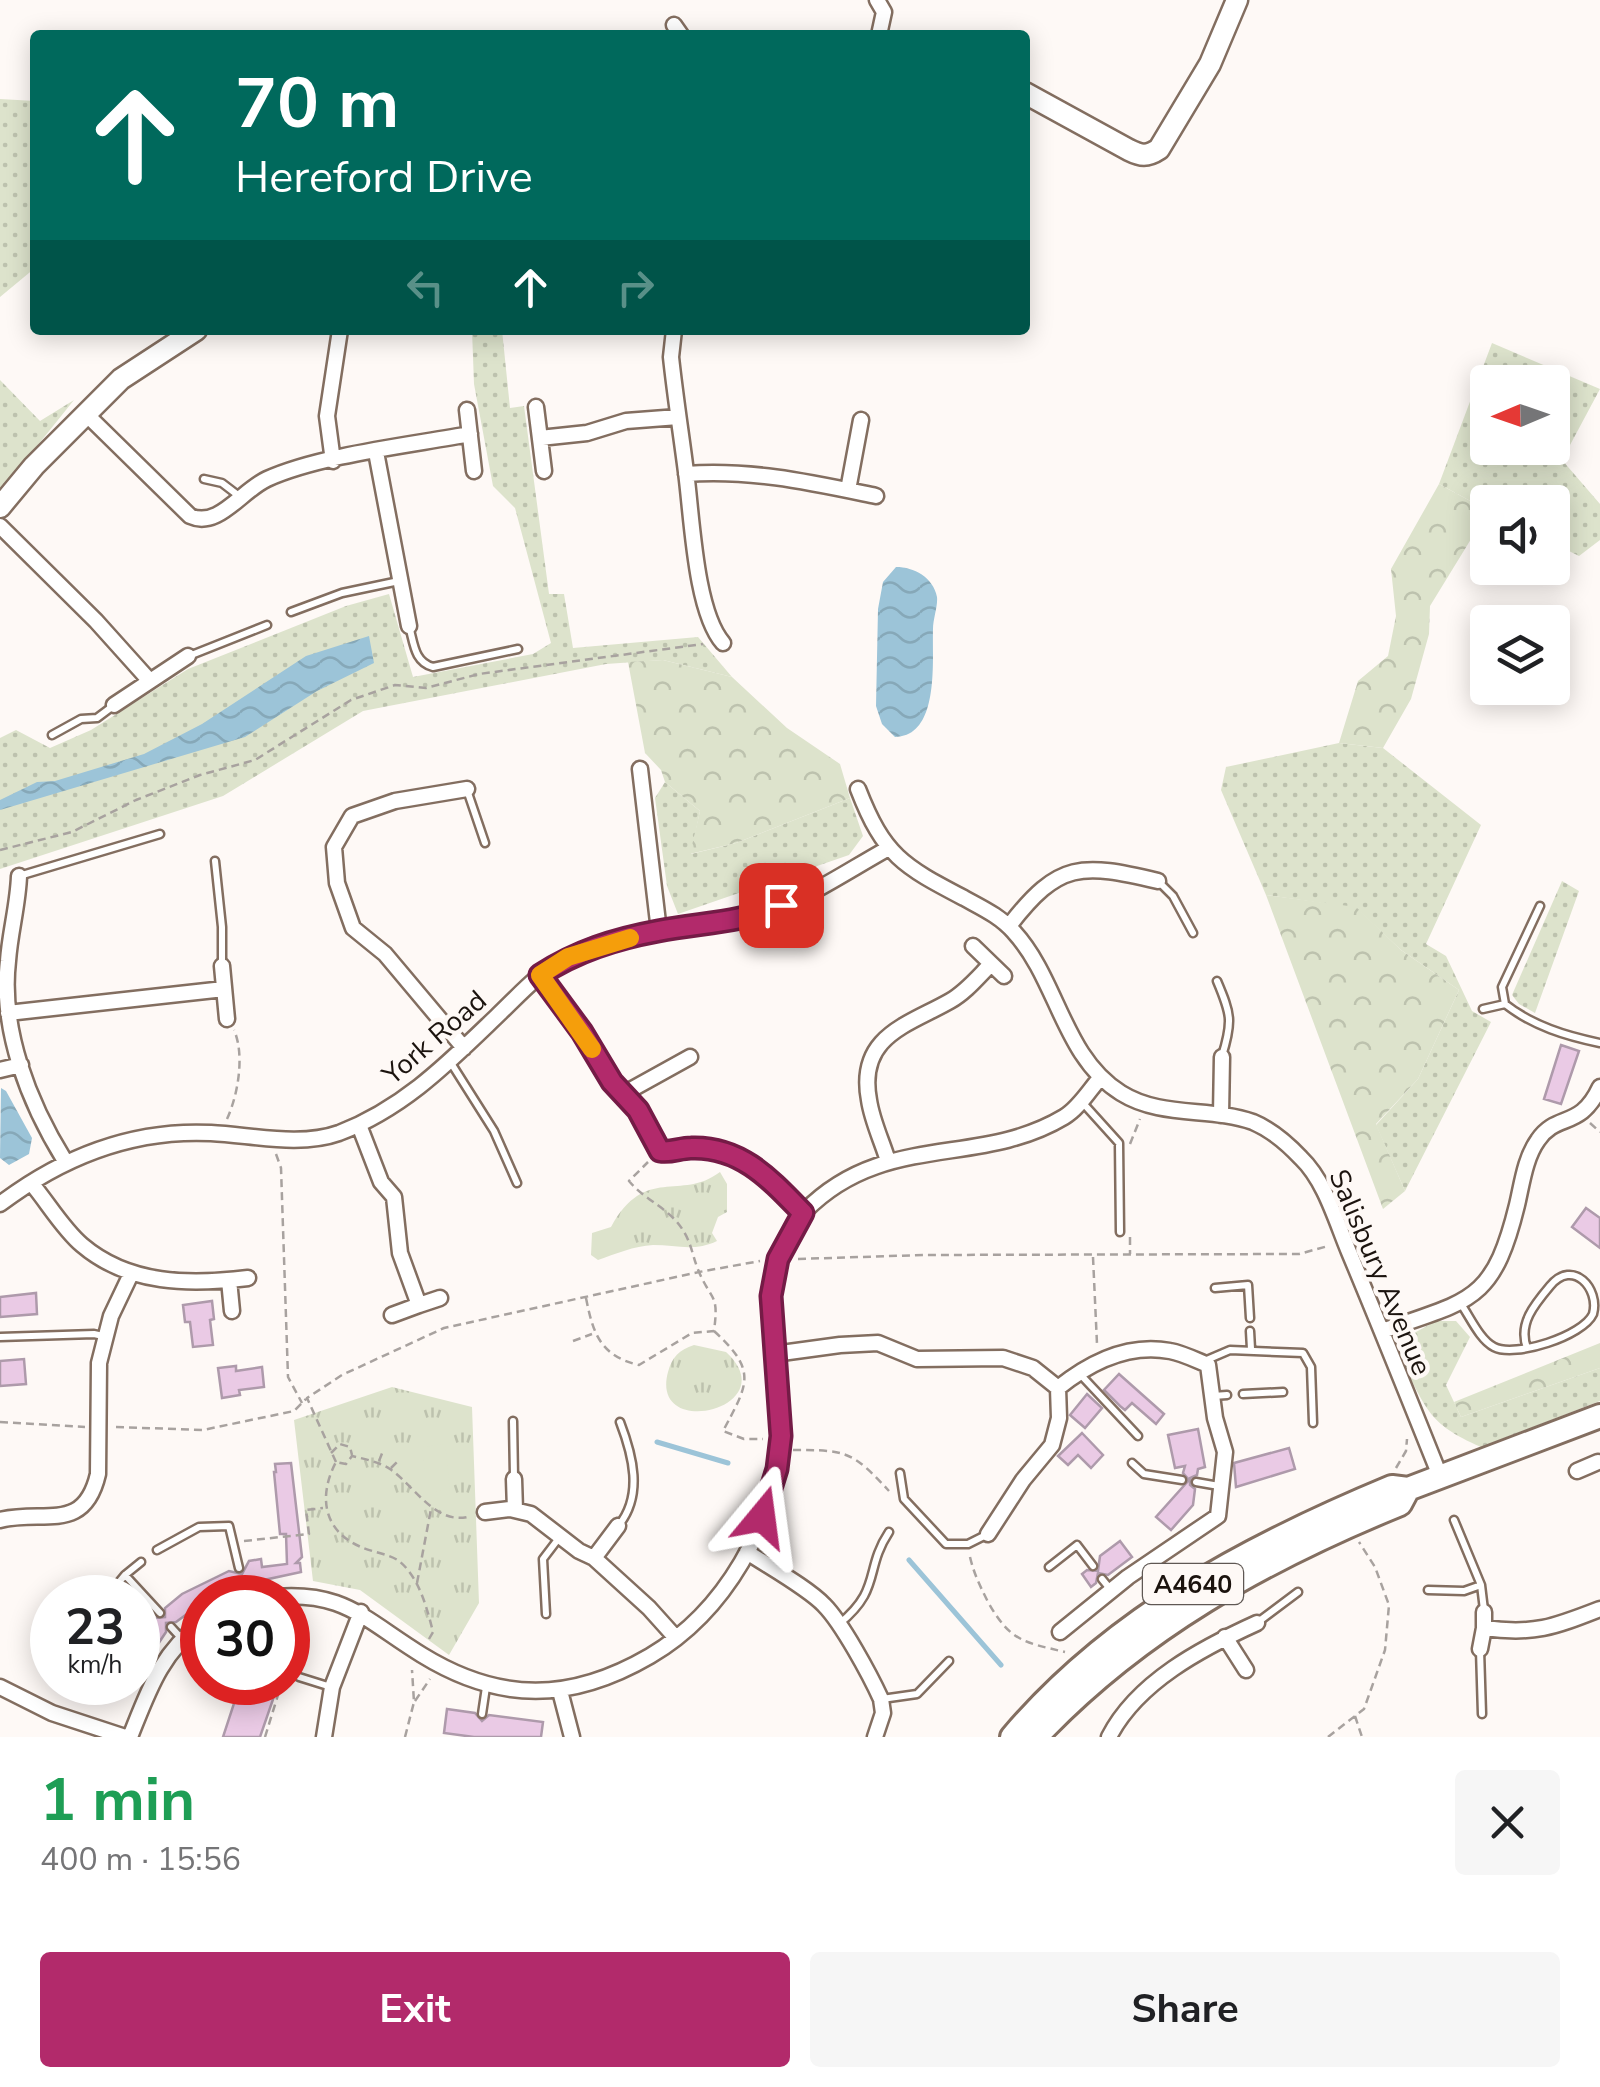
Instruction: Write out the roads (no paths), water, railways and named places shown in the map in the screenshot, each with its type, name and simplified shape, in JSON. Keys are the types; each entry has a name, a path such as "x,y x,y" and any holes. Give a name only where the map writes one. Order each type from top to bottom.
{"main road":[{"name":"A4640","path":"1012,1737 1116,1639 1221,1566 1400,1481 1440,1476 1600,1416"},
{"name":"A4640","path":"1036,1737 1144,1640 1254,1569 1400,1504 1400,1481"}],"street":[{"path":"877,0 884,12 881,30"},
{"path":"1030,95 1128,150 1142,156 1152,154 1159,149 1210,64 1237,0"},
{"path":"0,507 34,466 121,379 188,335"},
{"path":"333,461 327,416 339,335"},
{"path":"673,335 671,357 691,524 707,611 714,633 723,643"},
{"path":"536,407 544,472"},
{"path":"467,410 474,471"},
{"path":"86,414 190,516 202,522 214,518 268,478 470,434"},
{"path":"540,438 588,433 626,420 678,417"},
{"path":"848,490 861,420"},
{"path":"376,452 409,626"},
{"path":"686,474 771,475 876,496"},
{"path":"0,526 149,680"},
{"path":"114,705 188,656"},
{"path":"640,769 659,931"},
{"name":"Salisbury Avenue","path":"858,789 887,849 914,872 997,916 1030,949 1081,1056 1100,1078 1144,1105 1221,1114 1255,1123 1276,1134 1306,1161 1332,1212 1440,1476"},
{"path":"464,1048 385,954 353,928 337,884 334,847 352,816 395,801 467,790"},
{"name":"York Road","path":"0,1204 65,1162 122,1141 178,1134 268,1139 334,1135 359,1125 416,1093 540,975 568,957 595,946 659,931 751,918 812,891 887,849"},
{"path":"1009,926 1042,887 1055,877 1078,870 1102,870 1158,881"},
{"path":"19,876 8,960 8,1012 21,1065 65,1162"},
{"path":"0,902 18,902"},
{"path":"973,946 1004,976"},
{"path":"888,1160 868,1100 874,1056 894,1029 949,1001 991,964"},
{"path":"222,966 227,1019"},
{"path":"540,975 582,1032 612,1082 638,1110 660,1151 705,1149 740,1159 756,1166 803,1213"},
{"path":"8,1012 224,989"},
{"path":"624,1093 690,1056"},
{"path":"1221,1114 1222,1057"},
{"path":"0,1070 21,1065"},
{"path":"310,1597 361,1612 420,1654 486,1686 560,1691 609,1677 655,1653 713,1603 747,1552 762,1517 779,1450 780,1401 771,1296 778,1259 803,1213 852,1175 888,1160 1009,1140 1066,1116 1100,1078"},
{"path":"1382,1332 1477,1294 1499,1262 1509,1237 1527,1162 1539,1138 1551,1127 1581,1116 1592,1106 1600,1087"},
{"path":"359,1125 382,1182 394,1197 400,1254 418,1304"},
{"path":"32,1184 81,1244 131,1274 195,1283 248,1278"},
{"path":"0,1520 68,1514 87,1502 94,1490 98,1474 96,1396 105,1336 131,1274"},
{"path":"229,1280 232,1311"},
{"path":"392,1315 440,1298"},
{"path":"774,1354 878,1343 917,1360 1002,1358 1033,1368 1058,1388 1059,1418 1052,1445 1023,1480 988,1534"},
{"path":"1058,1388 1104,1359 1136,1350 1170,1350 1208,1365 1220,1396 1224,1452 1218,1516 1128,1577 1107,1585 1060,1632"},
{"path":"1577,1471 1599,1463"},
{"path":"514,1478 515,1510"},
{"path":"485,1512 515,1510 531,1514 559,1538 594,1558 676,1638"},
{"path":"594,1558 618,1526"},
{"path":"747,1552 826,1606 881,1699 884,1712 875,1737"},
{"path":"1484,1628 1525,1632 1553,1627 1600,1609"},
{"path":"324,1737 332,1687 361,1612"},
{"path":"1480,1649 1484,1612"},
{"path":"1109,1737 1120,1715 1151,1686 1225,1637 1257,1623"},
{"path":"1225,1637 1246,1670"},
{"path":"2,1692 86,1726 127,1737 148,1687 180,1643"},
{"path":"560,1691 572,1737"}],"lane":[{"path":"204,478 222,483 240,496"},
{"path":"291,612 342,593 400,580"},
{"path":"188,656 267,625"},
{"path":"409,626 423,664 434,666 518,649"},
{"path":"52,736 81,719 97,718 114,705"},
{"path":"467,790 485,843"},
{"path":"19,876 160,834"},
{"path":"215,861 222,966"},
{"path":"1158,881 1173,896 1193,933"},
{"path":"1540,906 1502,987 1505,1004 1563,1036 1600,1043"},
{"path":"1216,981 1230,1014 1222,1057"},
{"path":"1483,1009 1505,1004"},
{"path":"450,1062 494,1131 517,1183"},
{"path":"1081,1101 1120,1144 1120,1232"},
{"path":"1460,1303 1485,1340 1498,1350 1528,1348 1546,1344 1586,1325 1596,1304 1588,1284 1578,1275 1557,1278 1524,1324 1523,1337 1528,1348"},
{"path":"1214,1288 1248,1285 1250,1318"},
{"path":"1250,1331 1250,1350"},
{"path":"0,1338 105,1336"},
{"path":"1201,1362 1225,1350 1299,1351 1307,1355 1311,1366 1313,1422"},
{"path":"1078,1372 1138,1436"},
{"path":"1243,1394 1283,1392"},
{"path":"513,1422 514,1478"},
{"path":"618,1526 630,1512 633,1473 620,1422"},
{"path":"1132,1464 1144,1474 1182,1480"},
{"path":"900,1474 904,1499 946,1544 968,1544 988,1534"},
{"path":"1196,1482 1220,1486"},
{"path":"1454,1520 1480,1585 1484,1612"},
{"path":"157,1550 199,1527 228,1526 239,1568"},
{"path":"838,1624 858,1608 869,1590 879,1546 889,1532"},
{"path":"546,1614 544,1559 559,1538"},
{"path":"1049,1567 1077,1545 1093,1566"},
{"path":"125,1575 141,1562"},
{"path":"1428,1590 1464,1592 1480,1585"},
{"path":"1257,1623 1298,1592"},
{"path":"171,1627 180,1637"},
{"path":"1480,1649 1482,1714"},
{"path":"881,1699 917,1694 948,1661"},
{"path":"310,1680 332,1687"},
{"path":"482,1714 486,1686"}],"water":[{"path":"896,567 916,571 927,579 937,601 927,711 910,733 895,737 882,724 876,706 878,609 883,582"},
{"path":"369,636 374,663 317,691 245,737 0,810 0,800 37,782 55,781 144,754 202,724 306,656"},
{"path":"1,1088 32,1138 29,1154 9,1165 0,1158"}],"waterway":[{"path":"657,1442 728,1463"},
{"path":"909,1560 1001,1665"}]}
